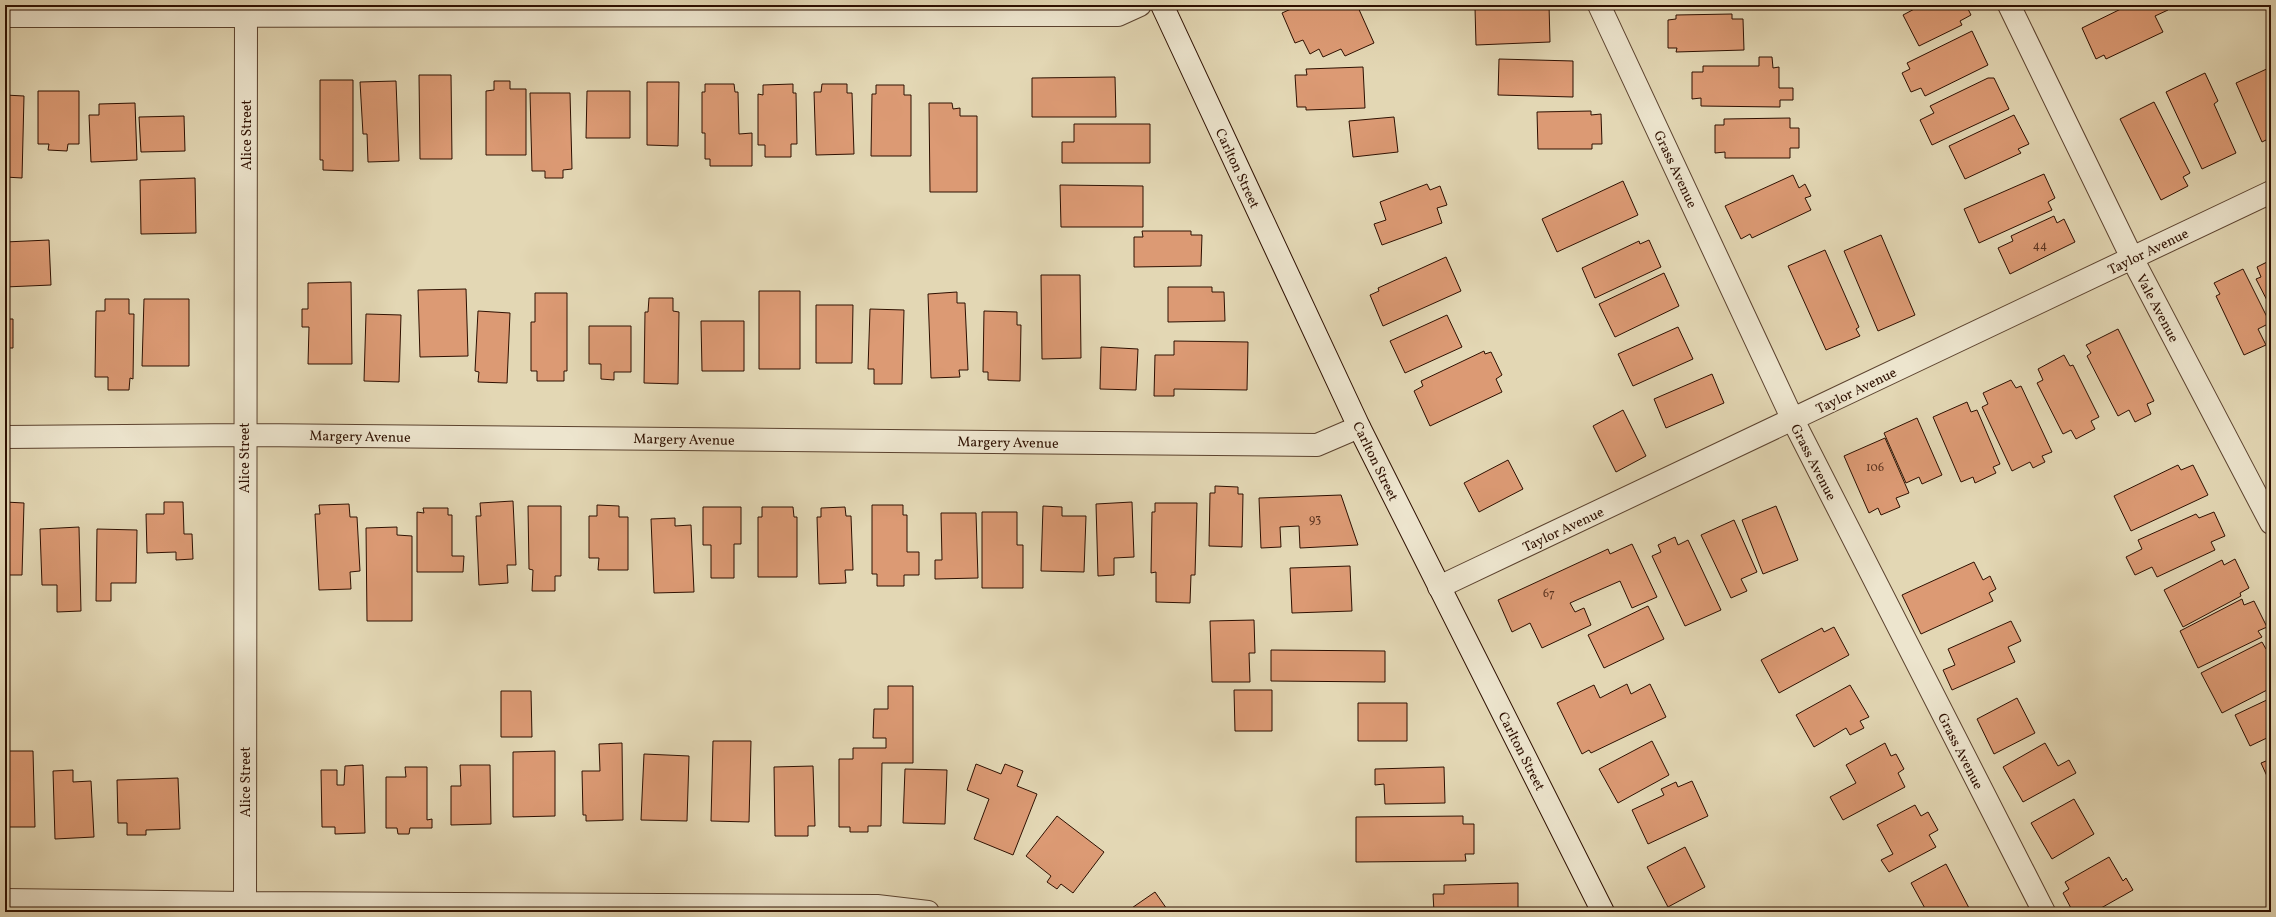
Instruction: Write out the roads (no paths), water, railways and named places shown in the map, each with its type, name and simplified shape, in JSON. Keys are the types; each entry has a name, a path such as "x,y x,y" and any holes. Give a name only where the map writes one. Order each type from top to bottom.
{"street":[{"path":"5,16 246,10 1118,14 1140,5"},
{"name":"Carlton Street","path":"1162,5 1359,426 1603,912"},
{"name":"Grass Avenue","path":"1599,5 1793,420 2044,912"},
{"name":"Vale Avenue","path":"2009,5 2132,258 2271,523"},
{"name":"Alice Street","path":"245,908 244,435 246,10"},
{"name":"Taylor Avenue","path":"1439,587 2271,192"},
{"name":"Margery Avenue","path":"5,437 244,435 1317,444 1359,426"},
{"path":"5,900 245,908 877,906 928,912"}]}
